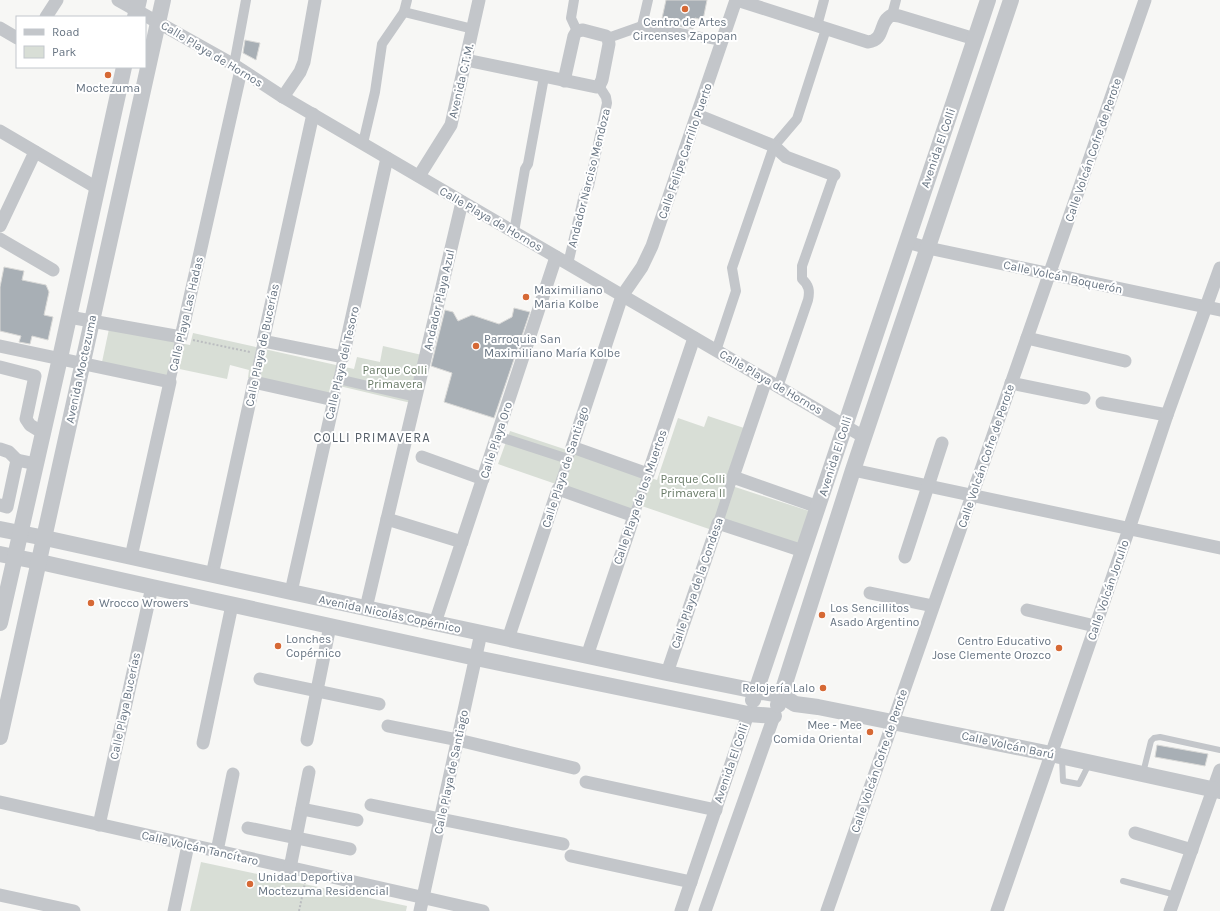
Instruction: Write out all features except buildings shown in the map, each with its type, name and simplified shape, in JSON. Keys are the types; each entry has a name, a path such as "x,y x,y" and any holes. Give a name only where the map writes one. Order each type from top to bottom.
{"street":[{"path":"47,16 57,0"},
{"name":"Calle Playa de Hornos","path":"118,0 137,9 237,67 283,97 864,437"},
{"name":"Avenida Moctezuma","path":"0,738 163,0"},
{"path":"237,67 246,0"},
{"path":"283,97 300,72 304,62 315,0"},
{"path":"363,144 375,92 382,44 404,12 407,0"},
{"name":"Avenida C.T.M.","path":"418,176 451,125 479,0"},
{"path":"574,0 571,18 577,31"},
{"path":"642,26 648,0"},
{"path":"737,0 862,41 873,41 879,35 885,20 892,15 896,0"},
{"name":"Calle Felipe Carrillo Puerto","path":"622,296 642,267 652,246 737,0"},
{"path":"716,351 736,291 732,268 774,146 797,119 821,27 824,0"},
{"name":"Avenida El Colli","path":"681,911 988,0"},
{"name":"Avenida El Colli","path":"705,911 774,716 864,437 1011,0"},
{"name":"Calle Volcán Cofre de Perote","path":"827,911 1145,0"},
{"path":"404,12 473,29"},
{"path":"892,15 975,39"},
{"path":"577,31 580,30 590,32 603,35 608,38 642,26 722,41"},
{"path":"0,28 16,37"},
{"path":"564,81 574,36 577,31"},
{"path":"466,60 596,87 599,86 602,80 608,38"},
{"name":"Calle Playa Las Hadas","path":"131,558 180,337 237,67"},
{"name":"Avenida Moctezuma","path":"0,623 8,556 21,534 124,68"},
{"path":"514,232 544,77"},
{"name":"Andador Narciso Mendoza","path":"568,264 584,195 589,186 607,102 606,97 599,86"},
{"name":"Calle Playa de Bucerías","path":"212,575 313,114"},
{"path":"697,115 774,146 786,157 834,175 802,266 802,279 808,284 810,293 778,387"},
{"path":"0,131 97,188"},
{"path":"0,226 35,152"},
{"name":"Calle Playa del Tesoro","path":"291,592 388,158"},
{"name":"Andador Playa Azul","path":"366,608 462,202"},
{"path":"0,239 53,270"},
{"name":"Calle Volcán Boquerón","path":"907,242 928,248 1220,310"},
{"name":"Calle Playa Oro","path":"436,623 556,257"},
{"name":"Calle Volcán Jorullo","path":"996,911 1056,755 1096,626 1167,415 1220,268"},
{"name":"Calle Playa de Santiago","path":"508,639 622,296"},
{"path":"69,317 180,337"},
{"name":"Calle Playa de los Muertos","path":"587,656 694,338"},
{"path":"1027,338 1125,361"},
{"path":"263,341 343,357"},
{"path":"0,346 170,382"},
{"path":"0,367 35,376 26,419 30,425 44,433"},
{"path":"338,379 416,397"},
{"name":"Calle Playa de la Condesa","path":"667,673 766,380"},
{"path":"254,382 334,400"},
{"path":"1011,383 1084,398"},
{"path":"1102,403 1167,415"},
{"path":"497,436 570,453 648,474"},
{"path":"905,557 942,443"},
{"path":"0,448 9,452 17,460 36,464"},
{"path":"422,457 483,479"},
{"path":"0,505 7,507 17,460"},
{"path":"854,470 1220,548"},
{"path":"733,477 818,507"},
{"path":"558,489 634,516"},
{"path":"387,519 462,542"},
{"path":"718,524 803,551"},
{"name":"Avenida Nicolás Copérnico","path":"0,529 756,692 781,695"},
{"name":"Avenida Nicolás Copérnico","path":"8,556 476,658 748,714 774,716"},
{"name":"Calle Playa Bucerías","path":"99,825 152,587"},
{"path":"870,593 933,606"},
{"path":"203,743 232,605"},
{"path":"1027,610 1096,626"},
{"path":"308,740 330,626"},
{"name":"Calle Playa de Santiago","path":"420,911 481,633"},
{"path":"260,679 379,704"},
{"name":"Calle Volcán Barú","path":"781,695 795,704 818,707 1056,755 1217,791"},
{"path":"774,716 795,704"},
{"path":"388,726 458,740 574,768"},
{"path":"1170,911 1192,850 1217,791 1220,770"},
{"path":"290,868 309,772"},
{"path":"217,851 234,774"},
{"path":"586,782 716,810"},
{"name":"Calle Volcán Tancítaro","path":"0,802 483,911"},
{"path":"371,805 564,844"},
{"path":"302,809 356,820"},
{"path":"248,828 350,849"},
{"path":"1135,833 1192,850"},
{"path":"174,911 188,845"},
{"path":"571,856 691,882"},
{"path":"0,895 74,911"}],"lane":[{"path":"1143,774 1151,741 1154,738 1160,737 1220,750"},
{"path":"1056,755 1063,781 1079,784 1089,763"},
{"path":"1123,881 1176,895"}],"path":[{"path":"180,337 260,354"},
{"path":"299,911 307,872"}],"green space":[{"name":"Parque Colli Primavera","path":"109,329 190,345 193,333 354,369 357,357 380,362 383,346 422,355 411,403 331,384 328,396 248,378 249,370 230,365 227,379 170,367 168,377 102,362"},
{"name":"Parque Colli Primavera II","path":"708,416 747,429 729,485 809,511 798,544 717,517 712,530 633,503 631,510 498,464 510,431 657,480 678,418 704,427"},
{"name":"Unidad Deportiva Moctezuma Residencial","path":"201,862 407,906 406,911 190,911"}],"place":[{"name":"Centro de Artes Circenses Zapopan","path":"685,9"},
{"name":"Moctezuma","path":"108,75"},
{"name":"Maximiliano Maria Kolbe","path":"526,297"},
{"name":"Parroquia San Maximiliano María Kolbe","path":"476,346"},
{"name":"Wrocco Wrowers","path":"91,603"},
{"name":"Los Sencillitos Asado Argentino","path":"822,615"},
{"name":"Lonches Copérnico","path":"278,646"},
{"name":"Centro Educativo Jose Clemente Orozco","path":"1059,648"},
{"name":"Relojería Lalo","path":"823,688"},
{"name":"Mee - Mee Comida Oriental","path":"870,732"},
{"name":"Unidad Deportiva Moctezuma Residencial","path":"250,884"}],"district":[{"name":"COLLI PRIMAVERA","path":"372,437"}]}
